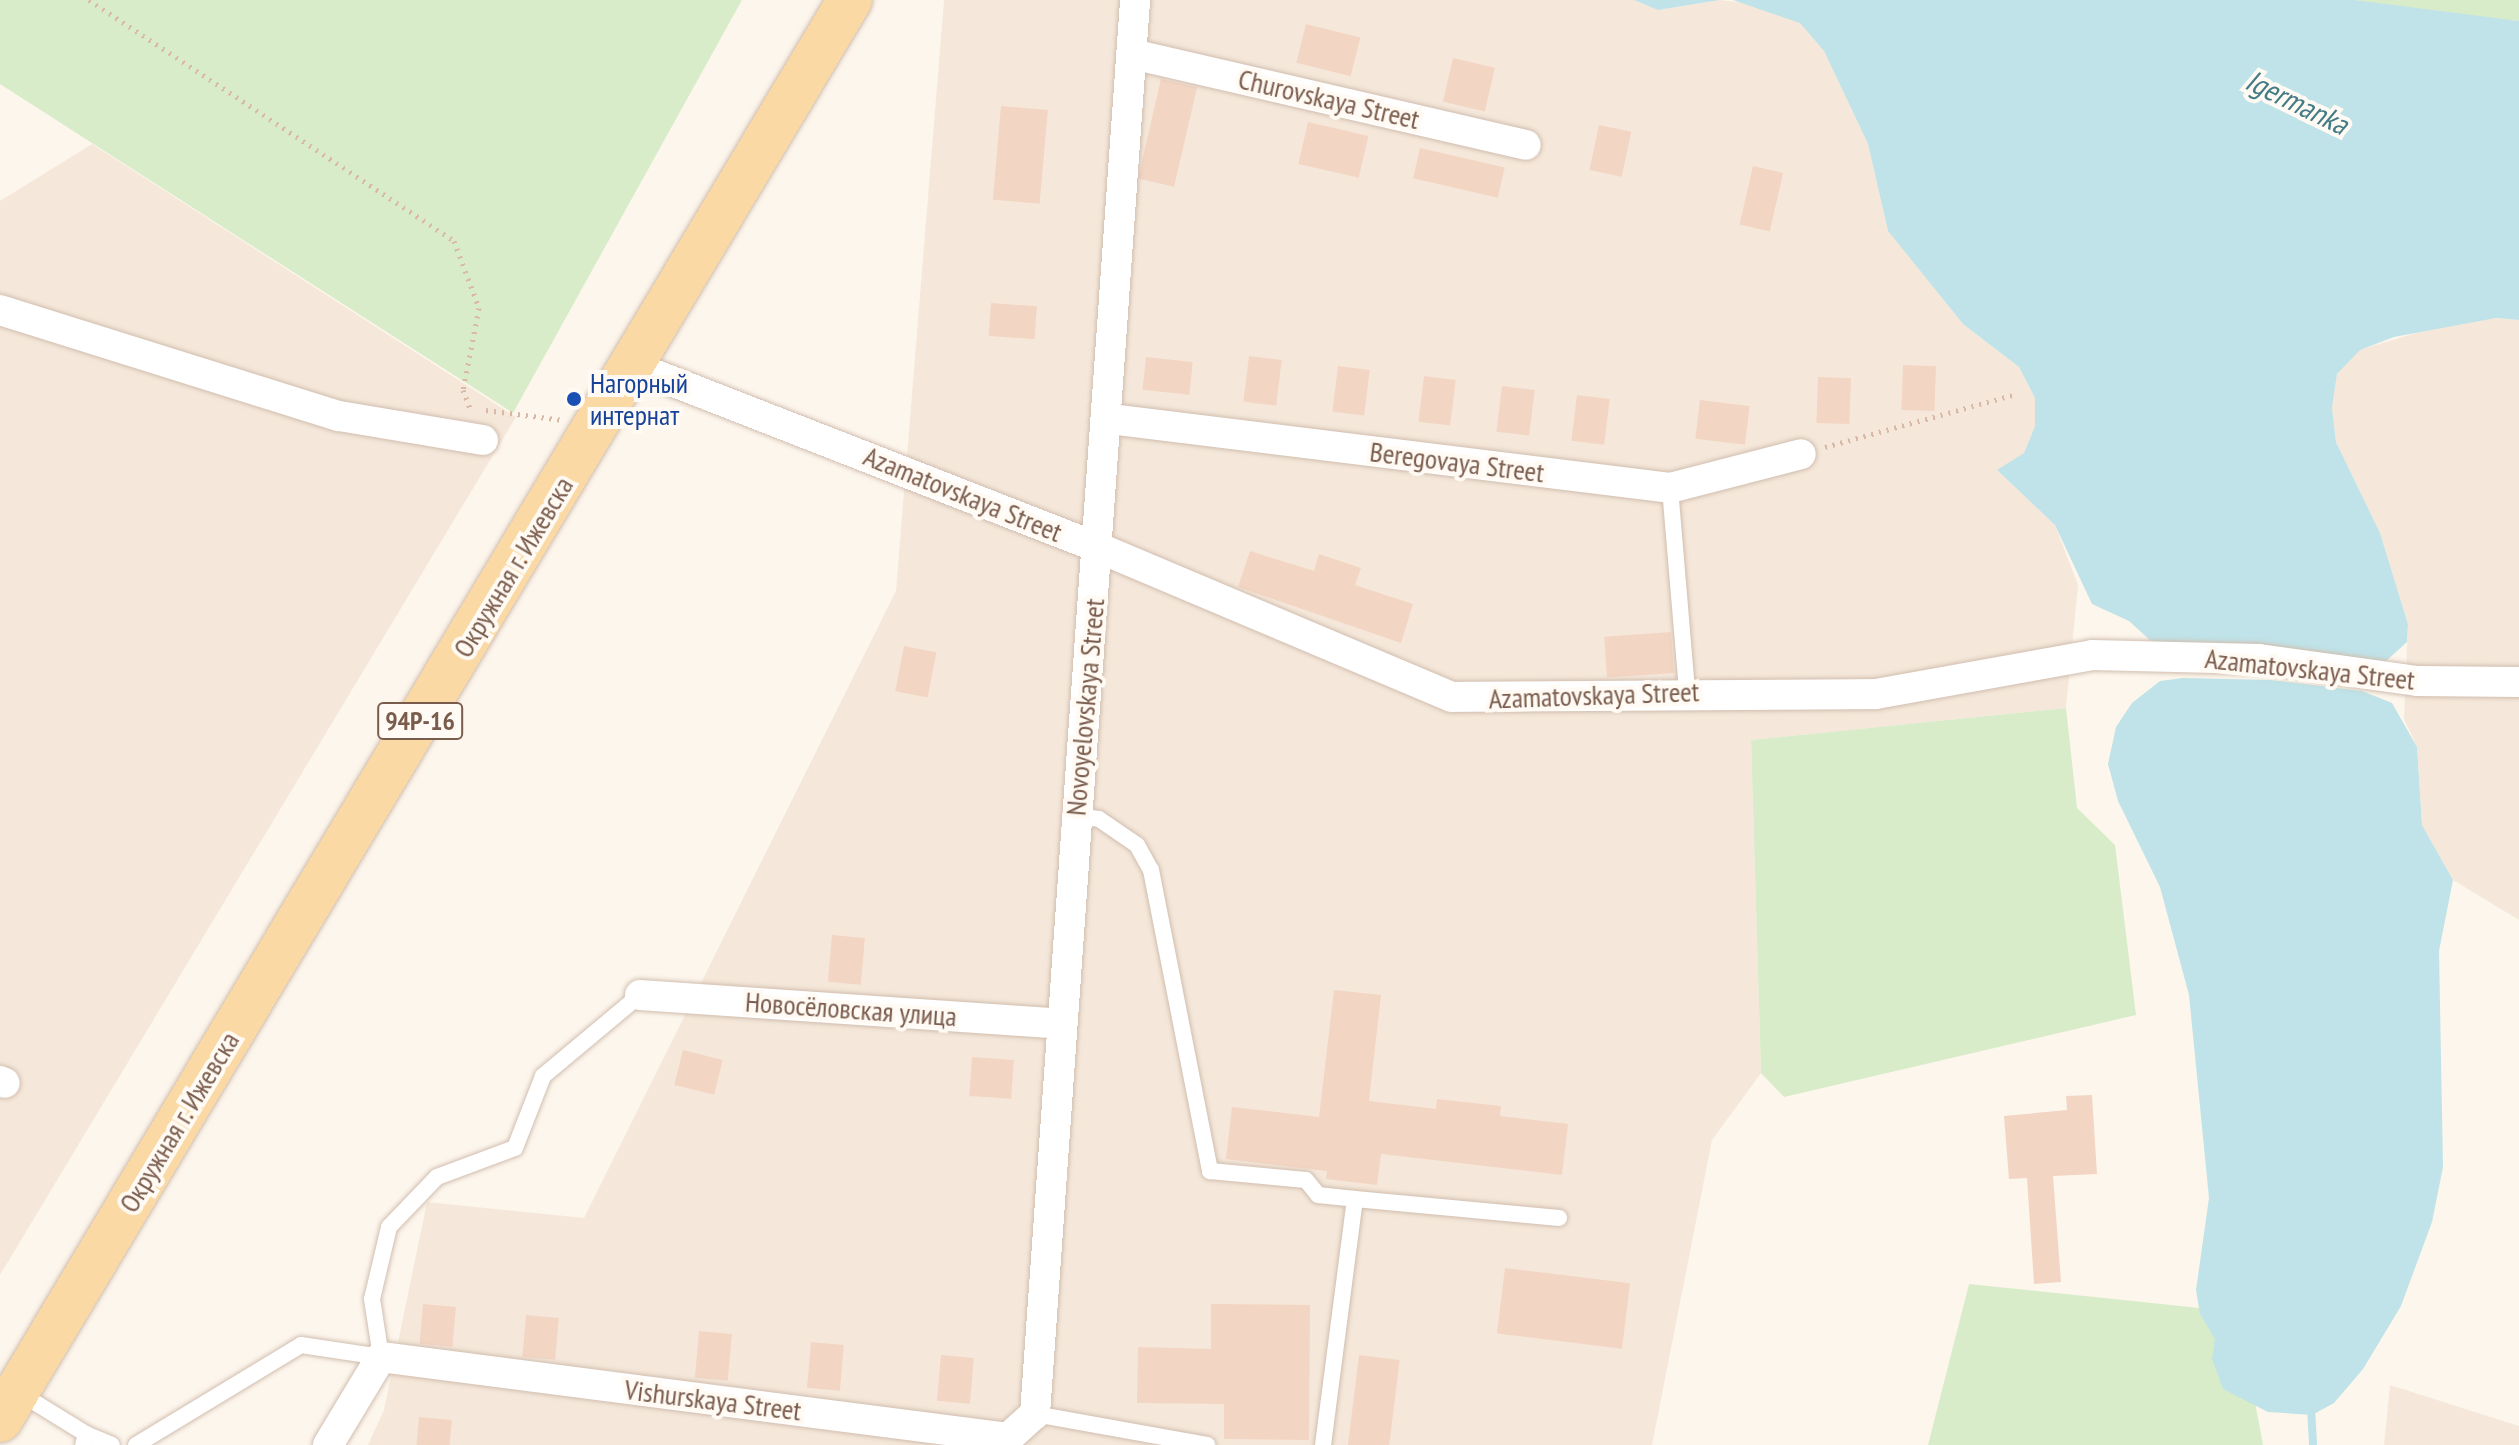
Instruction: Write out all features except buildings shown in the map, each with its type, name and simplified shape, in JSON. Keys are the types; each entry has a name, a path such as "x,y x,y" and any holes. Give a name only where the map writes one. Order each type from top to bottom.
{"main road":[{"name":"Окружная г. Ижевска","path":"8,1406 850,0"}],"street":[{"name":"Novoyelovskaya Street","path":"1035,1414 1075,816 1110,419 1135,0"},
{"name":"Churovskaya Street","path":"1132,54 1526,145"},
{"path":"0,310 339,416 483,440"},
{"name":"Azamatovskaya Street","path":"633,366 1099,548 1452,697 1575,701 1687,691 1876,694 2092,655 2259,659 2417,681 2519,682"},
{"name":"Beregovaya Street","path":"1110,419 1670,488 1801,454"},
{"name":"Новосёловская улица","path":"640,995 1061,1024"},
{"path":"328,1445 381,1357"},
{"name":"Vishurskaya Street","path":"381,1357 1008,1438 1035,1414"}],"lane":[{"path":"1670,488 1687,691"},
{"path":"1075,816 1099,819 1137,845 1151,870 1210,1171 1306,1180 1318,1195 1559,1218"},
{"path":"136,1445 301,1345 381,1357 372,1299 389,1227 437,1177 515,1148 543,1076 640,995"},
{"path":"1323,1445 1355,1199"},
{"path":"8,1406 84,1440 112,1445"},
{"path":"1035,1414 1207,1445"}],"path":[{"path":"89,0 454,241 479,308 463,390 483,440"},
{"path":"1801,454 2016,394"}],"shaded area":[{"path":"944,0 1634,0 1658,10 1720,0 1761,5 1801,23 1824,51 1868,144 1888,231 1963,324 2019,367 2035,398 2035,426 2024,453 1998,471 2055,525 2078,585 2066,708 1751,740 1761,1073 1712,1140 1652,1445 368,1445 384,1410 427,1202 584,1218 896,591"},
{"path":"92,144 516,417 0,1275 0,201"},
{"path":"2496,318 2519,320 2519,920 2453,880 2422,825 2417,747 2404,719 2408,624 2380,533 2336,442 2332,408 2337,374 2359,350 2440,326"},
{"path":"2390,1385 2519,1426 2519,1445 2384,1445"}],"green space":[{"path":"0,0 742,0 513,413 0,84"},
{"path":"2354,0 2519,0 2519,21 2440,14"},
{"path":"2066,708 2077,808 2115,845 2136,1015 1784,1097 1761,1073 1751,740"},
{"path":"1969,1284 2238,1312 2263,1445 1928,1445"}],"water":[{"path":"1634,0 1720,0 1658,10"},
{"name":"Igermanka","path":"1733,0 2354,0 2519,21 2519,320 2496,318 2394,337 2360,350 2337,374 2332,408 2336,442 2380,533 2408,624 2407,642 2386,661 2152,642 2129,621 2092,604 2055,525 1997,470 2024,453 2035,426 2035,398 2019,367 1963,324 1888,231 1868,144 1824,51 1800,23"},
{"path":"2183,678 2271,680 2362,691 2392,703 2417,747 2422,825 2453,880 2439,951 2443,1167 2432,1222 2401,1306 2363,1369 2334,1403 2312,1415 2268,1412 2223,1389 2212,1359 2215,1339 2200,1314 2196,1290 2209,1198 2189,995 2160,887 2118,801 2108,764 2116,727 2132,703 2160,681"}],"waterway":[{"path":"2311,1406 2313,1445"}],"place":[{"name":"Нагорный интернат","path":"574,399"}]}
